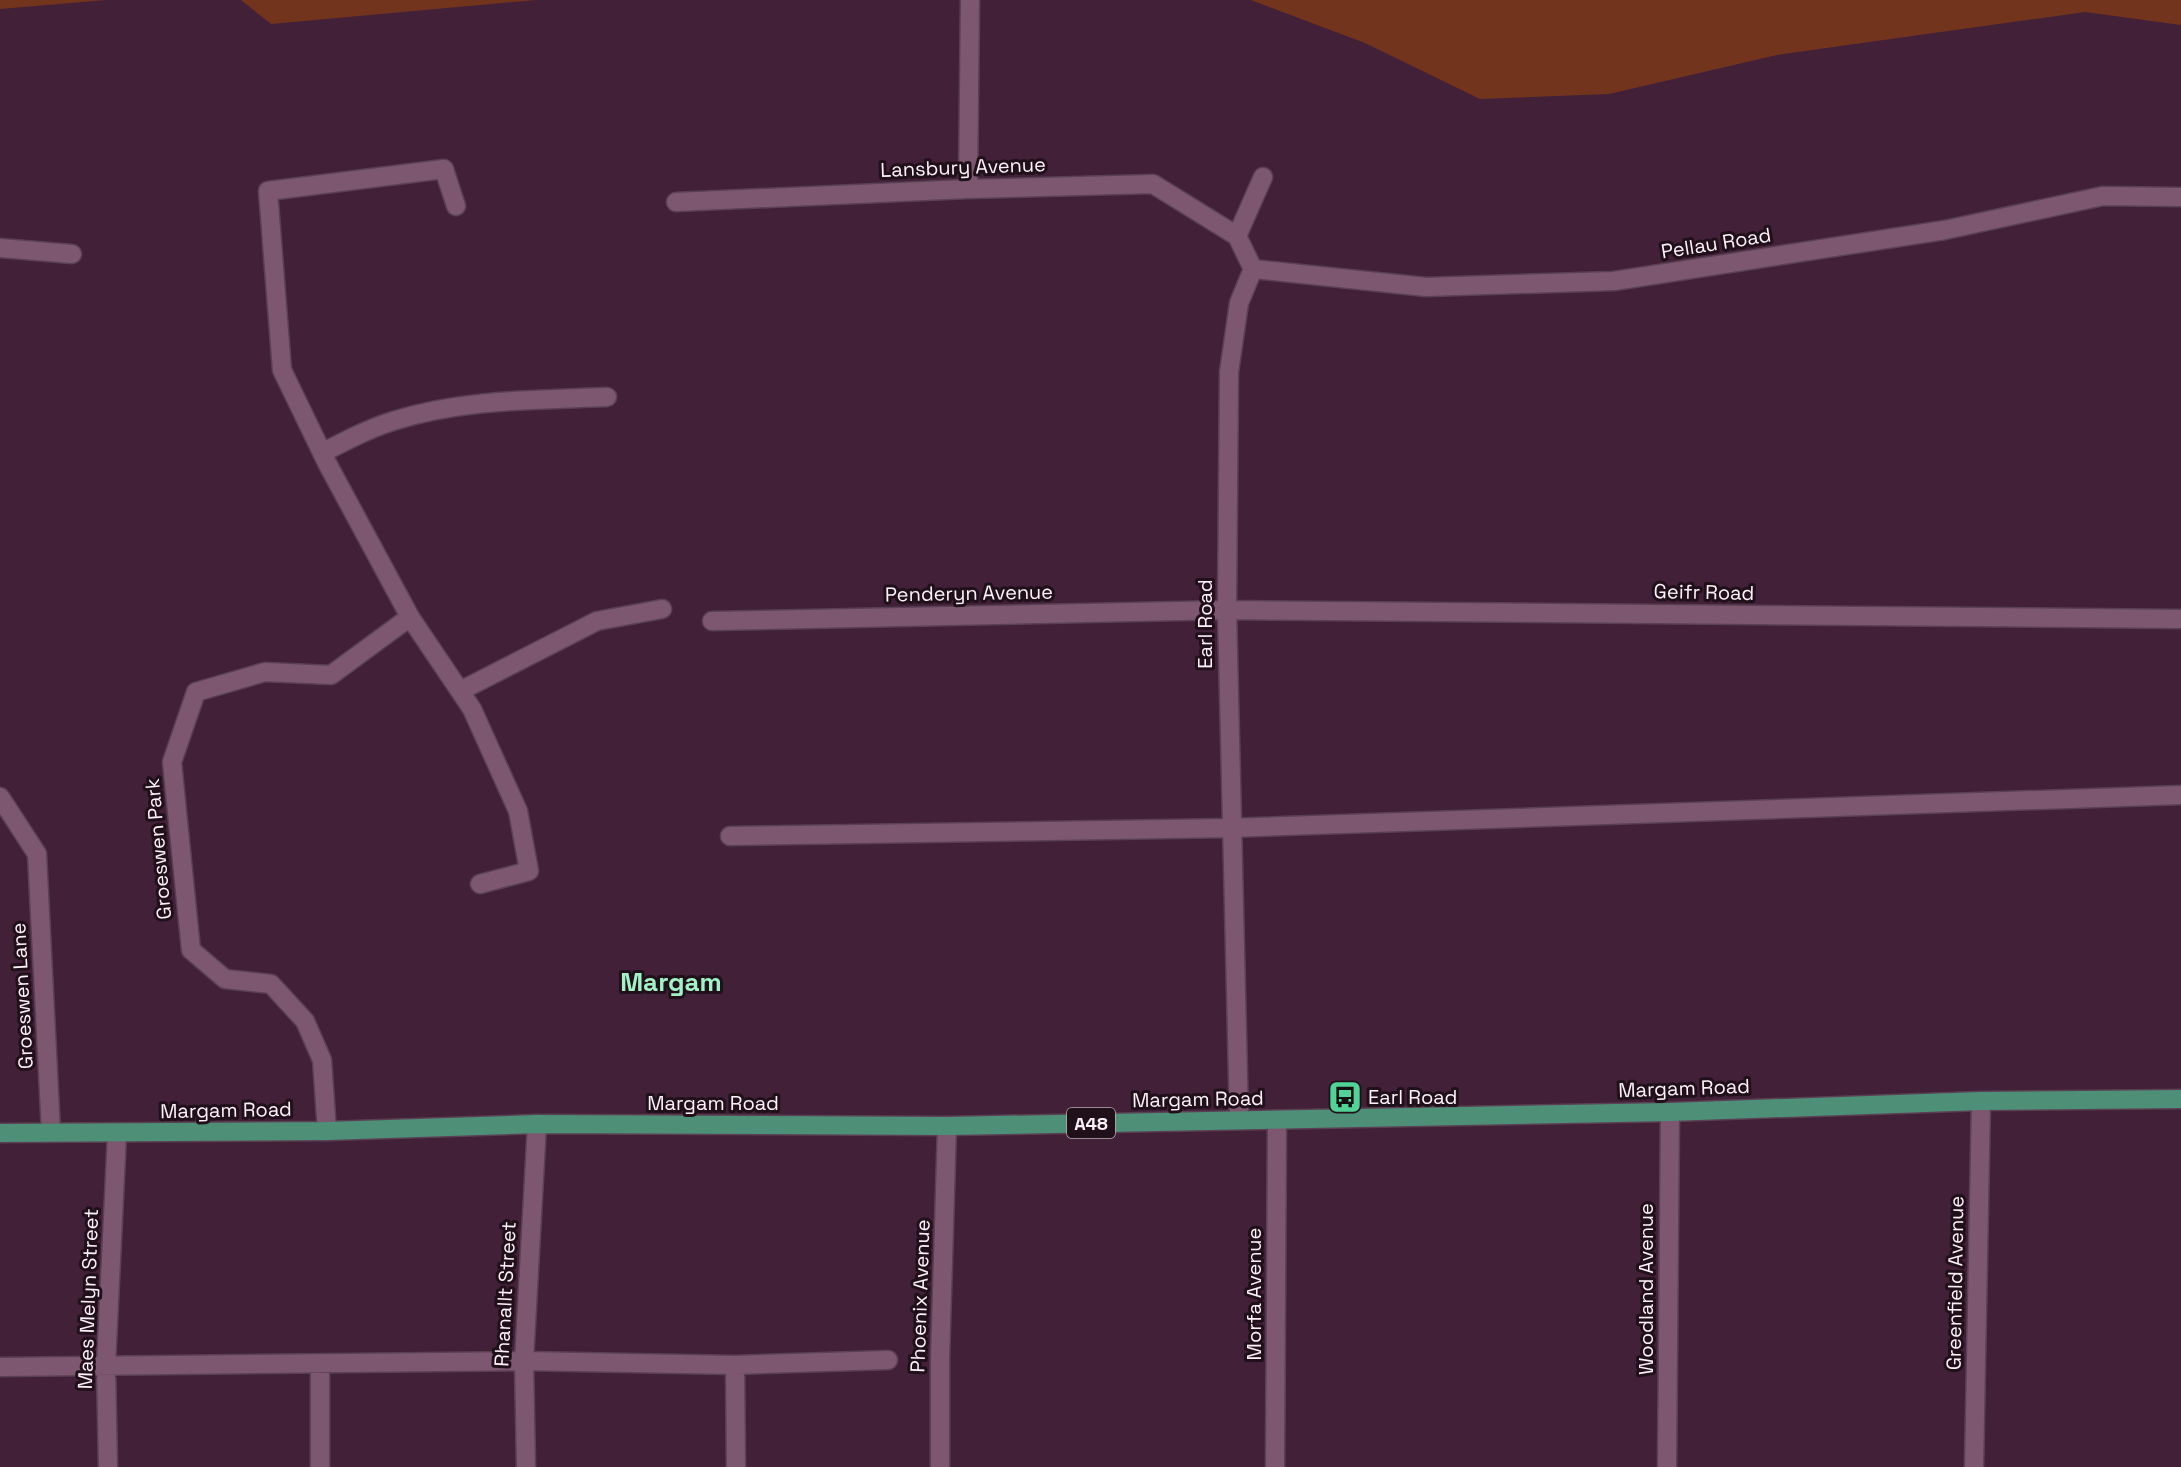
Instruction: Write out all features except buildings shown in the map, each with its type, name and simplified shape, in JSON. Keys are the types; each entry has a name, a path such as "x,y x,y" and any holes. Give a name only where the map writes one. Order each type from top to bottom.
{"main road":[{"name":"Margam Road","path":"0,1133 327,1131 537,1124 947,1126 1670,1112 1981,1101 2181,1099"}],"street":[{"path":"968,189 970,0"},
{"path":"456,206 444,168 268,191 282,370 322,453 410,617 472,709 518,811 529,871 480,884"},
{"path":"1253,269 1237,236 1263,177"},
{"name":"Lansbury Avenue","path":"676,202 968,189 1153,184 1237,236"},
{"name":"Pellau Road","path":"1253,269 1426,287 1614,281 1945,230 2103,196 2181,197"},
{"path":"0,248 72,254"},
{"name":"Earl Road","path":"1239,1119 1230,828 1227,610 1229,372 1239,303 1253,269"},
{"path":"322,453 365,431 394,420 436,411 478,403 607,397"},
{"path":"460,691 597,621 662,609"},
{"name":"Geifr Road","path":"1227,610 2181,620"},
{"name":"Penderyn Avenue","path":"712,621 1227,610"},
{"name":"Groeswen Park","path":"327,1131 322,1060 305,1021 271,984 225,979 190,950 172,762 196,692 265,672 331,675 410,617"},
{"path":"730,836 1230,828 2181,795"},
{"name":"Groeswen Lane","path":"0,797 37,854 51,1132"},
{"name":"Greenfield Avenue","path":"1974,1467 1981,1101"},
{"name":"Woodland Avenue","path":"1667,1467 1670,1112"},
{"name":"Morfa Avenue","path":"1275,1467 1277,1120"},
{"name":"Rhanallt Street","path":"526,1467 524,1361 537,1124"},
{"name":"Phoenix Avenue","path":"940,1467 940,1359 947,1126"},
{"name":"Maes Melyn Street","path":"108,1467 106,1365 117,1134"},
{"path":"0,1366 524,1361 735,1365 888,1360"},
{"path":"320,1364 320,1467"},
{"path":"735,1365 736,1467"}],"shaded area":[{"path":"0,0 106,0 0,9"},
{"path":"241,0 536,0 271,24"},
{"path":"1251,0 2181,0 2181,25 2085,12 1777,55 1609,94 1480,99 1365,43"}],"place":[{"name":"Earl Road","path":"1345,1097"}],"district":[{"name":"Margam","path":"671,982"}]}
